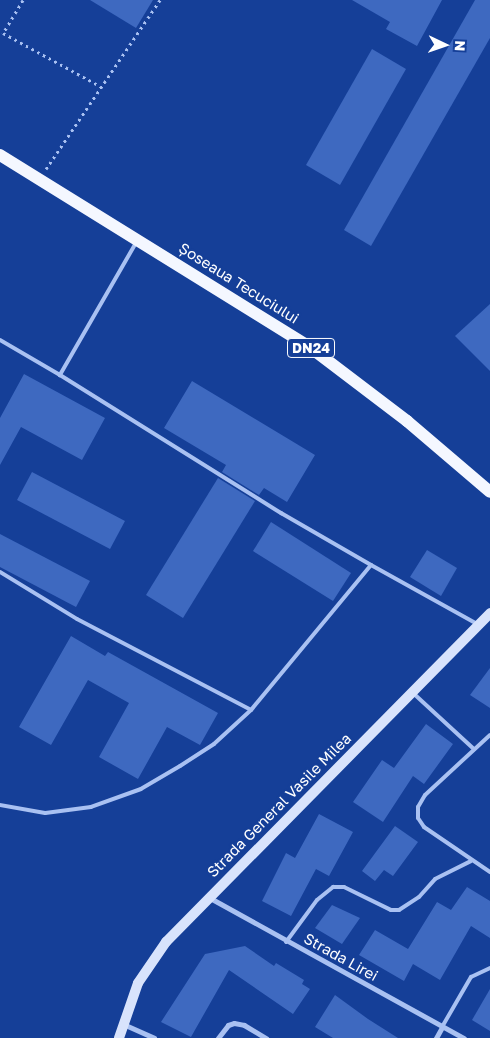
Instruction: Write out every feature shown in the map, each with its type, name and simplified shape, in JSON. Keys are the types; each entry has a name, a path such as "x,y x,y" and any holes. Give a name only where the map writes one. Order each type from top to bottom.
{"main road":[{"name":"Șoseaua Tecuciului","path":"0,155 40,177 311,348 472,474 490,485"},
{"name":"Șoseaua Tecuciului","path":"472,474 490,492"},
{"name":"Strada General Vasile Milea","path":"119,1038 122,1024 149,963 208,897 490,614"}],"street":[{"name":"Strada Lirei","path":"208,897 286,942 464,1038"},
{"path":"218,1038 228,1025 234,1023 244,1025 266,1038"},
{"path":"122,1024 154,1038"},
{"path":"436,1038 442,1027"}],"lane":[{"path":"60,375 138,238"},
{"path":"0,340 60,375 281,513 479,626"},
{"path":"0,805 54,812 90,807 141,789 214,744 251,710 371,565"},
{"path":"0,572 77,619 251,710"},
{"path":"412,692 474,749"},
{"path":"490,735 425,794 418,807 418,818 424,827 471,861 490,872"},
{"path":"286,942 317,900 333,887 344,886 392,910 399,910 414,902 435,879 471,861"},
{"path":"442,1027 471,977 490,968"}],"path":[{"path":"23,0 2,33 100,86"},
{"path":"40,177 160,0"}],"building":[{"path":"90,0 153,0 136,28"},
{"path":"352,0 442,0 417,46 386,29 390,22"},
{"path":"475,0 490,0 490,38 371,246 344,230"},
{"path":"372,49 406,69 340,185 306,165"},
{"path":"490,304 490,371 455,336"},
{"path":"24,374 105,418 82,460 21,427 0,465 0,418"},
{"path":"192,381 315,455 287,502 264,488 259,495 222,472 226,465 164,428"},
{"path":"32,472 125,521 110,549 17,500"},
{"path":"218,478 255,501 183,618 146,595"},
{"path":"271,522 351,573 333,601 253,551"},
{"path":"0,534 90,581 76,607 0,567"},
{"path":"427,550 457,568 441,596 410,577"},
{"path":"71,636 105,656 108,652 218,713 200,745 167,727 138,779 99,757 129,703 88,680 51,745 19,727"},
{"path":"490,668 490,708 470,695"},
{"path":"426,724 453,744 424,784 413,776 383,822 353,802 382,760 394,768"},
{"path":"319,814 353,832 329,876 316,869 291,916 262,901 286,853 295,858"},
{"path":"395,826 418,842 393,876 384,870 375,881 362,871"},
{"path":"467,887 490,901 490,938 471,926 440,980 413,964 404,981 359,955 375,930 408,949 437,902 451,910"},
{"path":"332,905 360,918 342,944 315,928"},
{"path":"245,946 274,966 276,963 304,980 302,984 310,989 293,1014 229,970 191,1037 161,1022 205,954"},
{"path":"490,989 490,1031 472,1020"},
{"path":"335,995 398,1038 333,1038 315,1027"}]}
